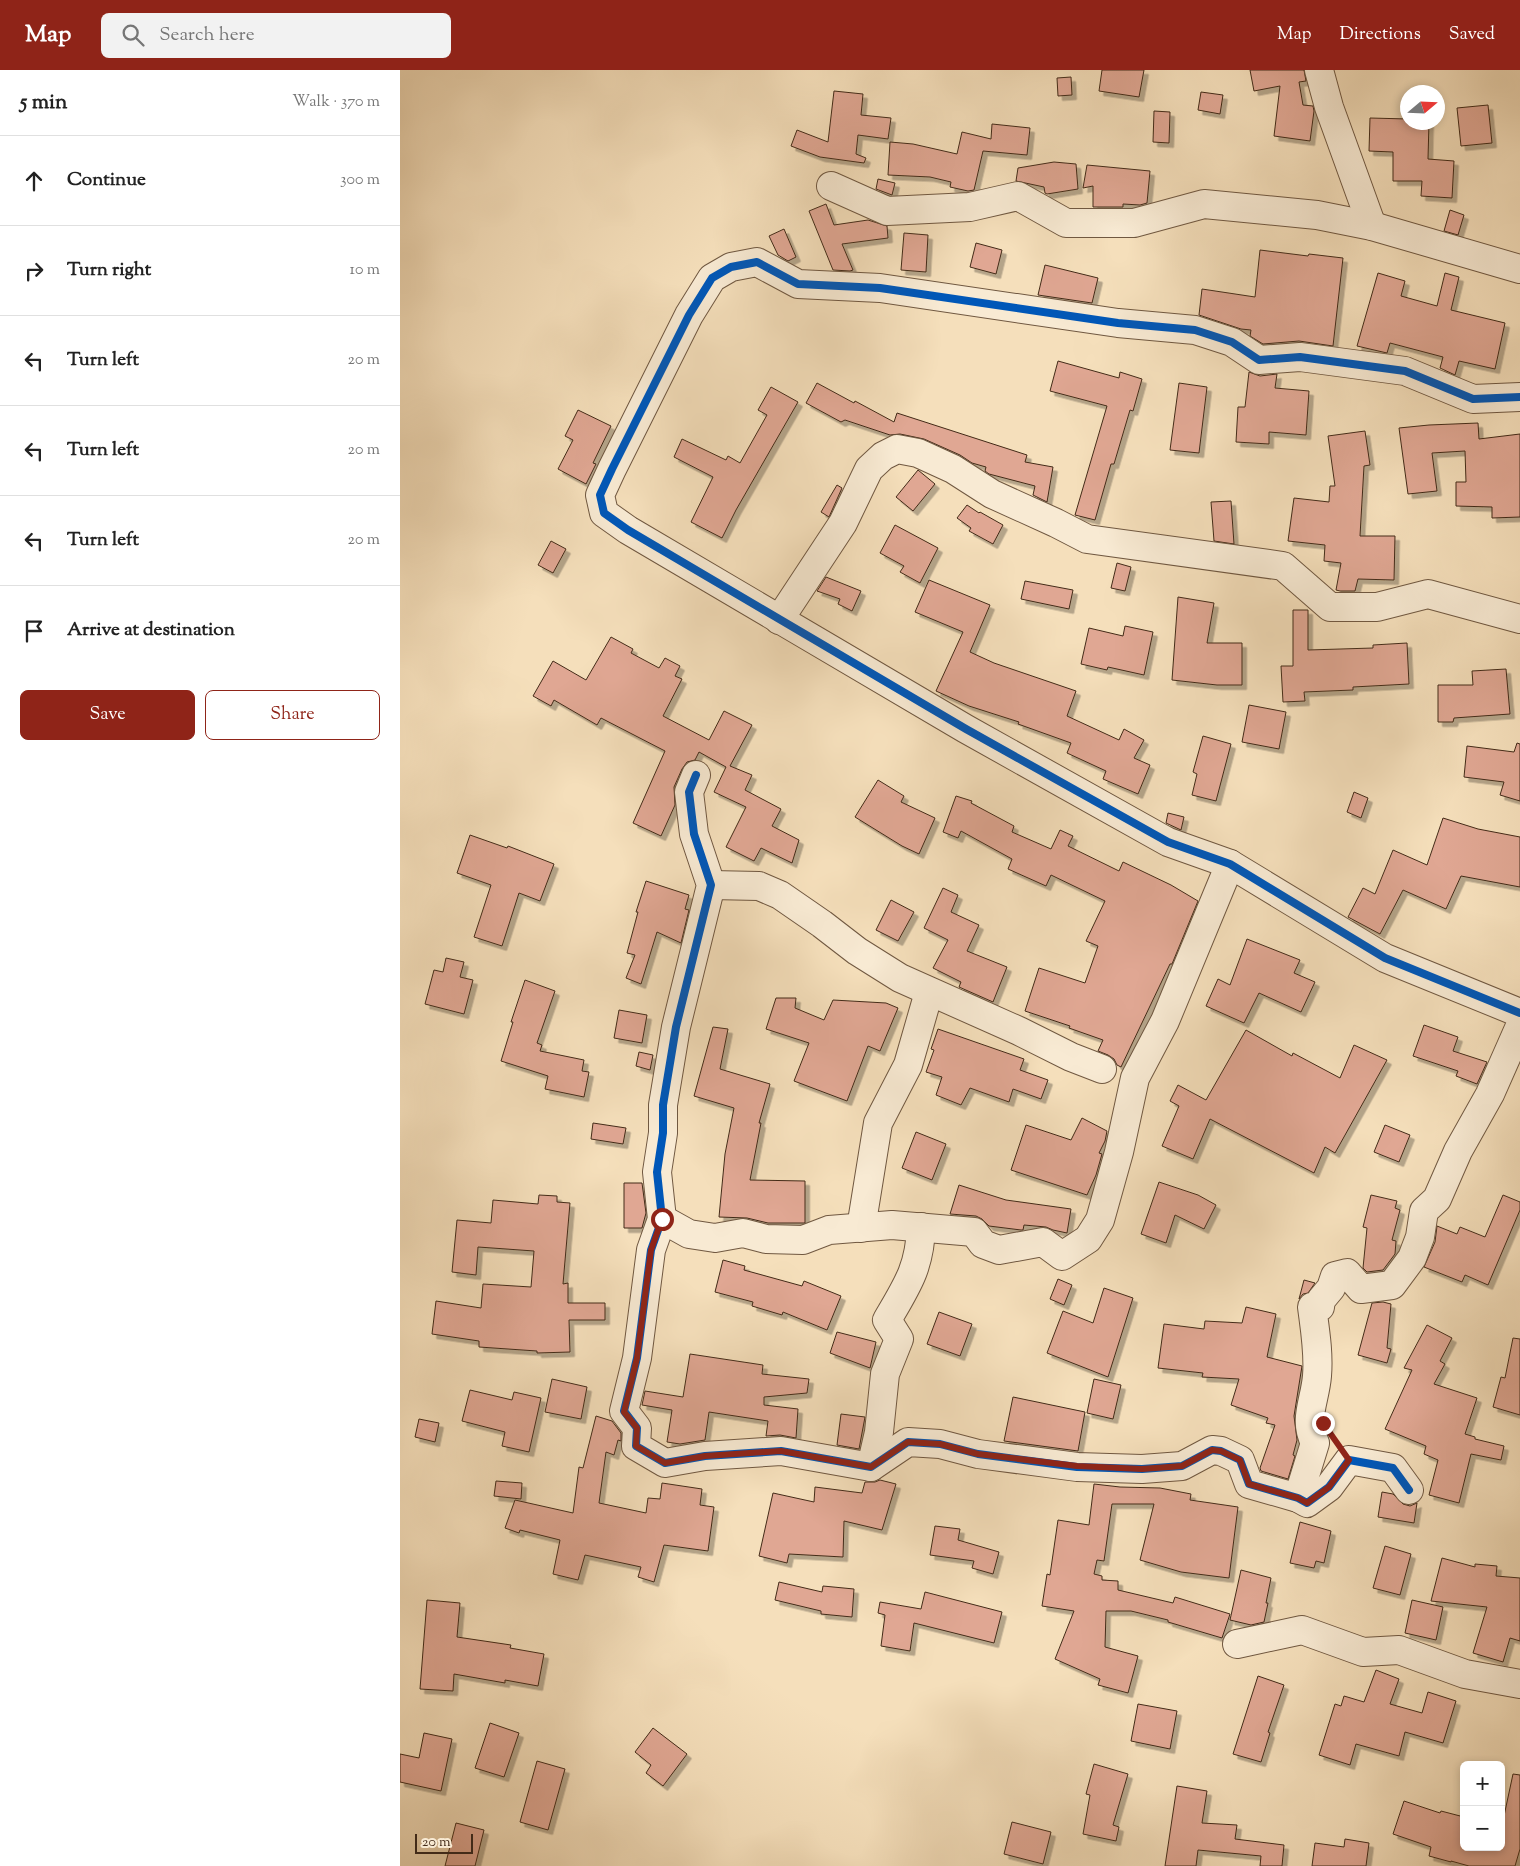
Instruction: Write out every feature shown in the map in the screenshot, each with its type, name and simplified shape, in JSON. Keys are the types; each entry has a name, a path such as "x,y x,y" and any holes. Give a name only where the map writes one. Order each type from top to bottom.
{"street":[{"path":"1319,70 1372,226"},
{"path":"831,186 887,211 970,207 1018,196 1066,223 1134,223 1204,204 1316,215 1372,226 1520,269"},
{"path":"1520,397 1474,399 1405,371 1300,357 1260,360 1232,342 1195,330 1118,323 880,288 798,284 757,262 731,267 712,278 689,315 600,495 604,513 628,530 966,729 1168,842 1230,864 1385,958 1520,1013"},
{"path":"779,620 843,523 869,469 883,456 897,449 918,453 953,469 992,494 1087,539 1283,566 1330,607 1377,606 1428,594 1520,620"},
{"path":"696,774 689,792 694,834 711,885 676,1027 663,1105 664,1133 657,1172 662,1219 651,1250 637,1358 624,1412 637,1428 636,1446 665,1463 705,1456 781,1451 871,1467 908,1442 940,1444 978,1454 1077,1466 1142,1469 1182,1466 1212,1450 1221,1451 1240,1460 1249,1484 1298,1498 1307,1503 1329,1487 1349,1460"},
{"path":"662,1219 689,1234 714,1238 743,1233 766,1239 803,1240 829,1230 892,1225 921,1227 974,1232 983,1244 999,1250 1043,1242 1062,1256 1088,1239 1100,1220 1119,1152 1135,1078 1165,1022 1230,864"},
{"path":"711,885 759,886 780,895 857,951 900,978 1071,1057 1102,1069"},
{"path":"861,1228 878,1123 908,1065 929,992"},
{"path":"1298,1498 1315,1443 1310,1432 1311,1402 1317,1378 1318,1344 1312,1307 1320,1307 1322,1300 1331,1288 1335,1276 1347,1273 1362,1289 1392,1285 1407,1265 1412,1258 1420,1237 1424,1211 1437,1199 1458,1151 1490,1094 1520,1026"},
{"path":"871,1467 879,1432 885,1374 899,1339 887,1320 905,1290 917,1262 921,1227"},
{"path":"1311,1402 1336,1444 1349,1460 1393,1468 1409,1490"},
{"path":"1237,1644 1302,1630 1363,1652 1400,1650 1465,1674 1520,1684"}],"building":[{"path":"1102,70 1144,70 1139,97 1099,91"},
{"path":"1250,70 1304,70 1306,81 1299,82 1303,105 1313,106 1314,111 1310,141 1274,136 1280,86 1254,91"},
{"path":"1071,77 1072,95 1058,96 1057,78"},
{"path":"834,91 863,94 861,115 891,118 888,139 858,135 856,154 866,158 864,163 820,157 791,146 797,130 828,142"},
{"path":"1201,92 1223,95 1220,114 1198,110"},
{"path":"1488,105 1492,143 1461,146 1457,108"},
{"path":"1154,111 1170,112 1169,143 1153,142"},
{"path":"1370,118 1400,119 1400,130 1429,130 1428,159 1454,161 1452,198 1421,196 1422,181 1393,181 1393,152 1369,151"},
{"path":"992,124 1030,128 1027,155 983,151 974,190 968,191 950,187 951,182 930,177 888,175 890,142 913,144 957,154 962,132 991,139"},
{"path":"1054,162 1076,164 1078,189 1047,194 1044,187 1016,181 1018,168"},
{"path":"1087,165 1150,171 1147,203 1140,205 1123,204 1123,207 1093,207 1093,186 1083,188"},
{"path":"878,179 895,183 892,195 876,189"},
{"path":"826,204 834,225 868,220 887,226 888,238 842,244 853,270 833,270 809,211"},
{"path":"1450,210 1464,215 1458,235 1444,231"},
{"path":"784,229 796,257 788,261 778,255 769,236"},
{"path":"904,233 928,235 926,272 901,270"},
{"path":"976,243 1002,250 996,274 970,267"},
{"path":"1260,250 1343,258 1333,346 1299,341 1263,344 1250,336 1251,330 1241,329 1199,315 1202,289 1255,297"},
{"path":"1045,265 1098,278 1092,303 1038,295"},
{"path":"1378,273 1405,281 1401,296 1437,306 1445,273 1459,277 1451,310 1505,323 1495,369 1459,361 1455,375 1440,368 1443,357 1390,343 1387,353 1357,346"},
{"path":"1058,361 1119,378 1120,372 1142,379 1133,411 1130,410 1114,464 1111,464 1095,520 1075,515 1107,406 1050,391"},
{"path":"1249,372 1260,376 1277,374 1275,388 1309,391 1306,435 1269,432 1269,444 1236,442 1238,407 1245,407"},
{"path":"817,383 894,422 897,413 1027,455 1025,462 1053,467 1047,502 1033,495 1035,486 989,474 985,471 986,467 972,463 960,455 924,439 900,434 890,435 845,420 841,422 806,403"},
{"path":"1179,383 1207,387 1199,453 1170,450"},
{"path":"771,387 798,402 722,538 691,522 713,477 674,457 682,439 726,460 728,456 740,463 767,415 758,410"},
{"path":"578,410 611,426 593,463 596,464 586,484 558,469 573,440 565,436"},
{"path":"1478,423 1479,439 1520,434 1520,517 1492,518 1492,507 1456,506 1456,482 1466,482 1465,451 1432,453 1437,491 1408,494 1399,428"},
{"path":"1365,431 1370,465 1364,466 1360,536 1395,536 1394,580 1358,579 1355,591 1340,591 1336,590 1341,563 1324,561 1325,545 1288,541 1294,498 1329,502 1330,486 1335,486 1328,436"},
{"path":"918,470 935,484 913,511 896,497"},
{"path":"837,485 842,488 829,517 821,512"},
{"path":"1231,501 1234,544 1214,541 1211,502"},
{"path":"967,505 1003,525 993,544 969,531 971,528 957,518"},
{"path":"895,525 938,548 920,583 900,572 904,566 880,553"},
{"path":"551,541 566,549 553,573 538,565"},
{"path":"1117,563 1131,567 1125,591 1111,588"},
{"path":"826,577 861,591 852,611 838,604 840,599 817,591"},
{"path":"929,580 990,605 970,652 994,663 1076,691 1067,716 1119,740 1124,729 1144,740 1134,758 1150,765 1138,794 1103,779 1106,771 1067,753 1071,743 1018,724 1019,722 969,706 936,691 963,632 915,612"},
{"path":"1025,581 1073,590 1069,609 1021,599"},
{"path":"1178,597 1214,603 1207,643 1242,643 1242,685 1217,685 1172,680"},
{"path":"1293,610 1308,610 1308,650 1373,648 1373,645 1407,643 1409,684 1353,687 1353,690 1304,692 1305,701 1283,702 1281,666 1293,666"},
{"path":"1125,626 1153,632 1144,675 1108,667 1107,670 1081,664 1089,628 1123,636"},
{"path":"611,637 633,649 631,653 659,668 665,658 680,666 675,676 682,679 663,716 709,740 724,711 752,725 730,766 752,775 745,790 781,809 772,826 799,840 792,863 761,848 754,861 726,847 746,807 714,792 726,767 699,752 695,760 687,762 682,769 674,787 675,805 661,836 633,823 665,751 601,718 597,725 554,700 551,706 533,696 553,661 586,680"},
{"path":"1506,669 1510,714 1454,718 1453,722 1438,722 1438,685 1473,685 1472,671"},
{"path":"1249,705 1286,712 1279,749 1242,742"},
{"path":"1203,736 1231,744 1216,801 1192,795 1197,774 1193,772"},
{"path":"1517,743 1520,744 1520,801 1500,795 1504,782 1464,777 1467,746 1514,752"},
{"path":"878,780 904,796 901,802 935,818 919,854 902,846 855,817"},
{"path":"1354,792 1368,798 1361,818 1347,812"},
{"path":"956,796 972,801 971,803 1014,826 1012,832 1051,849 1060,830 1073,836 1068,846 1119,871 1123,862 1171,885 1198,901 1172,964 1170,964 1121,1067 1117,1065 1114,1059 1098,1051 1103,1040 1069,1028 1070,1026 1025,1011 1039,968 1085,983 1098,946 1086,941 1105,901 1051,875 1046,886 1008,869 1012,859 961,831 958,838 943,832"},
{"path":"1168,813 1184,817 1181,830 1166,823"},
{"path":"1443,818 1478,829 1520,837 1520,887 1461,876 1446,909 1403,890 1380,934 1348,917 1363,888 1375,894 1393,850 1427,865"},
{"path":"470,835 507,848 508,846 554,864 540,901 519,893 502,946 474,937 491,885 457,873"},
{"path":"646,881 689,895 685,909 689,910 681,943 657,932 641,984 626,978 635,955 627,953 638,912 636,912"},
{"path":"943,888 958,895 951,912 979,925 967,951 1007,967 993,1002 959,987 961,982 933,968 948,940 924,928"},
{"path":"891,900 914,912 898,941 876,930"},
{"path":"1247,939 1300,960 1294,973 1315,982 1301,1012 1259,993 1244,1023 1206,1006 1218,979 1230,985"},
{"path":"446,958 464,962 460,977 473,980 464,1014 425,1004 434,970 443,972"},
{"path":"525,980 555,991 537,1043 542,1045 540,1051 584,1060 582,1071 589,1072 584,1097 545,1089 548,1076 501,1061"},
{"path":"776,998 796,998 795,1008 824,1020 833,1000 886,1003 898,1008 880,1051 868,1046 847,1101 794,1081 809,1043 766,1029"},
{"path":"619,1010 647,1015 642,1043 614,1038"},
{"path":"1424,1025 1458,1037 1453,1051 1487,1062 1477,1084 1456,1076 1458,1071 1413,1056"},
{"path":"713,1027 728,1029 720,1069 770,1084 759,1123 761,1123 750,1180 805,1181 805,1223 768,1223 747,1218 719,1217 725,1154 734,1108 694,1096"},
{"path":"938,1029 1024,1059 1020,1070 1048,1080 1041,1099 1013,1089 1009,1102 970,1088 961,1105 936,1095 942,1077 926,1072 934,1050 931,1049"},
{"path":"1246,1030 1292,1056 1293,1053 1340,1078 1354,1045 1387,1060 1335,1153 1325,1147 1314,1173 1210,1119 1193,1159 1162,1146 1179,1106 1170,1101 1178,1085 1206,1100"},
{"path":"639,1052 653,1055 650,1070 636,1066"},
{"path":"1082,1118 1107,1131 1105,1141 1099,1153 1102,1154 1096,1175 1087,1195 1011,1170 1026,1125 1071,1140"},
{"path":"593,1123 626,1128 623,1144 591,1139"},
{"path":"1385,1125 1410,1135 1399,1162 1374,1152"},
{"path":"916,1132 946,1144 932,1180 902,1168"},
{"path":"1159,1182 1198,1195 1216,1205 1204,1229 1175,1215 1166,1243 1141,1234"},
{"path":"624,1183 642,1183 646,1213 642,1228 624,1228"},
{"path":"959,1185 1006,1200 1071,1209 1067,1233 1046,1227 1024,1225 1023,1230 989,1226 976,1216 950,1214"},
{"path":"539,1195 557,1196 557,1202 570,1203 563,1284 568,1283 568,1303 605,1303 605,1320 569,1320 570,1352 537,1353 537,1351 479,1347 479,1341 432,1334 436,1301 481,1308 483,1284 531,1287 534,1251 478,1247 476,1275 452,1272 457,1220 491,1223 493,1200 538,1204"},
{"path":"1371,1195 1397,1201 1395,1208 1400,1210 1392,1240 1396,1241 1395,1254 1383,1270 1367,1272 1363,1268 1367,1228 1363,1227"},
{"path":"1503,1195 1520,1202 1520,1210 1488,1285 1465,1275 1462,1282 1424,1267 1435,1242 1437,1226 1457,1234 1460,1227 1485,1237"},
{"path":"723,1260 745,1266 744,1270 802,1286 804,1281 841,1296 827,1330 783,1312 782,1315 752,1306 753,1302 715,1292"},
{"path":"1058,1279 1072,1285 1064,1305 1050,1299"},
{"path":"1304,1280 1315,1283 1308,1293 1303,1294 1299,1299"},
{"path":"1104,1288 1133,1298 1108,1377 1047,1353 1063,1311 1093,1323"},
{"path":"1383,1302 1391,1304 1387,1348 1391,1349 1387,1363 1358,1355 1372,1303"},
{"path":"1246,1307 1276,1314 1267,1357 1302,1366 1294,1416 1297,1440 1293,1455 1295,1456 1288,1479 1261,1471 1260,1468 1275,1425 1266,1423 1268,1418 1231,1405 1239,1379 1202,1377 1203,1373 1158,1368 1164,1324 1204,1329 1205,1321 1242,1323"},
{"path":"939,1312 972,1324 960,1356 927,1344"},
{"path":"1427,1325 1452,1338 1440,1361 1445,1364 1434,1384 1477,1398 1465,1434 1475,1437 1475,1439 1504,1446 1501,1460 1471,1454 1459,1503 1429,1495 1438,1460 1424,1454 1426,1446 1385,1429 1412,1370 1404,1368"},
{"path":"837,1332 876,1342 870,1368 830,1353"},
{"path":"1513,1338 1520,1339 1520,1415 1493,1407 1501,1377 1505,1378"},
{"path":"690,1354 763,1365 762,1374 809,1379 807,1393 764,1397 764,1405 798,1409 796,1438 780,1435 766,1436 768,1421 709,1412 705,1440 680,1444 667,1442 672,1410 642,1405 645,1391 683,1397"},
{"path":"552,1379 587,1387 581,1419 545,1412"},
{"path":"1094,1379 1121,1385 1113,1419 1087,1413"},
{"path":"470,1390 512,1400 514,1392 541,1398 529,1452 502,1446 505,1432 462,1421"},
{"path":"1013,1397 1085,1412 1078,1451 1004,1441"},
{"path":"841,1414 865,1417 859,1449 837,1445"},
{"path":"596,1416 612,1421 621,1433 621,1441 618,1440 614,1455 606,1452 599,1503 646,1513 648,1498 660,1499 662,1483 702,1489 700,1505 714,1507 708,1551 664,1545 654,1582 638,1577 641,1567 585,1555 578,1580 553,1574 560,1540 520,1530 519,1533 505,1528 515,1500 573,1513 579,1467 583,1468"},
{"path":"419,1419 439,1423 435,1442 415,1437"},
{"path":"880,1480 896,1484 882,1530 844,1521 843,1557 789,1554 787,1563 759,1556 773,1493 814,1502 815,1487 862,1493 865,1482"},
{"path":"496,1481 522,1483 521,1499 494,1496"},
{"path":"1094,1484 1160,1488 1191,1494 1190,1500 1238,1507 1229,1578 1181,1572 1140,1560 1154,1504 1112,1504 1104,1561 1097,1560 1094,1574 1102,1576 1102,1580 1118,1581 1118,1590 1173,1603 1175,1597 1230,1614 1222,1638 1168,1622 1168,1620 1131,1611 1106,1611 1105,1647 1138,1656 1128,1693 1098,1685 1100,1679 1055,1659 1074,1611 1042,1606 1047,1574 1050,1575 1058,1520 1089,1525"},
{"path":"1382,1492 1393,1494 1403,1504 1410,1506 1417,1503 1414,1523 1378,1517"},
{"path":"1300,1522 1331,1531 1324,1563 1316,1561 1314,1568 1290,1563"},
{"path":"935,1526 960,1529 958,1540 999,1552 993,1574 972,1568 974,1561 930,1555"},
{"path":"1385,1546 1411,1554 1400,1595 1373,1588"},
{"path":"1442,1558 1475,1567 1475,1564 1497,1566 1496,1576 1520,1578 1520,1641 1510,1638 1503,1662 1473,1653 1487,1607 1431,1601"},
{"path":"1241,1570 1271,1578 1264,1622 1251,1625 1230,1620"},
{"path":"779,1582 822,1592 823,1586 854,1589 852,1617 821,1614 821,1611 775,1600"},
{"path":"925,1592 1002,1612 994,1643 914,1623 910,1651 881,1646 885,1615 878,1613 880,1602 921,1609"},
{"path":"427,1600 460,1603 457,1637 511,1645 510,1648 544,1654 538,1686 505,1680 505,1683 454,1674 453,1691 420,1689"},
{"path":"1412,1600 1443,1607 1436,1640 1405,1633"},
{"path":"1376,1670 1399,1679 1390,1704 1422,1713 1428,1692 1456,1701 1443,1743 1405,1732 1399,1756 1356,1744 1350,1765 1319,1755 1335,1704 1341,1706 1344,1696 1364,1702"},
{"path":"1258,1676 1284,1685 1268,1732 1270,1733 1261,1762 1233,1754"},
{"path":"1138,1704 1177,1711 1170,1749 1131,1741"},
{"path":"490,1723 519,1733 504,1777 475,1768"},
{"path":"653,1728 687,1754 663,1786 646,1773 651,1765 635,1752"},
{"path":"424,1733 452,1739 441,1791 400,1782 400,1754 419,1758"},
{"path":"537,1761 565,1769 548,1830 520,1822"},
{"path":"1094,1764 1128,1774 1113,1825 1119,1827 1116,1841 1083,1834 1090,1795 1086,1794"},
{"path":"1513,1774 1520,1775 1520,1849 1515,1866 1469,1866 1451,1862 1429,1856 1431,1847 1393,1834 1404,1801 1440,1813 1441,1811 1460,1816 1460,1851 1505,1851 1505,1811"},
{"path":"1177,1786 1207,1791 1202,1823 1237,1825 1235,1839 1284,1845 1282,1866 1260,1866 1261,1856 1198,1850 1196,1866 1165,1866"},
{"path":"1012,1822 1051,1832 1043,1864 1004,1854"},
{"path":"456,1823 484,1830 475,1866 445,1866"},
{"path":"1345,1839 1369,1843 1366,1866 1312,1866 1315,1843 1344,1847"}],"cycle path":[{"path":"1520,397 1473,399 1405,371 1300,357 1259,360 1232,342 1195,330 1118,323 880,288 798,284 757,262 731,267 712,278 689,315 600,495 604,513 628,530 966,729 1168,842 1230,864 1385,958 1520,1013"},
{"path":"696,775 689,792 694,834 711,885 676,1027 663,1105 663,1133 657,1172 662,1219 651,1250 637,1358 624,1411 637,1428 636,1446 665,1463 705,1456 781,1451 871,1467 908,1442 940,1444 978,1454 1077,1467 1142,1469 1182,1466 1212,1450 1221,1451 1240,1460 1249,1484 1298,1498 1307,1503 1329,1487 1349,1460 1393,1468 1409,1490"}],"route":[{"path":"662,1219 651,1250 637,1358 624,1412 637,1428 636,1446 665,1463 705,1456 781,1451 871,1467 908,1442 940,1444 978,1454 1077,1466 1142,1469 1182,1466 1212,1450 1221,1451 1240,1460 1249,1484 1298,1498 1307,1503 1329,1487 1349,1460 1323,1423"}]}
